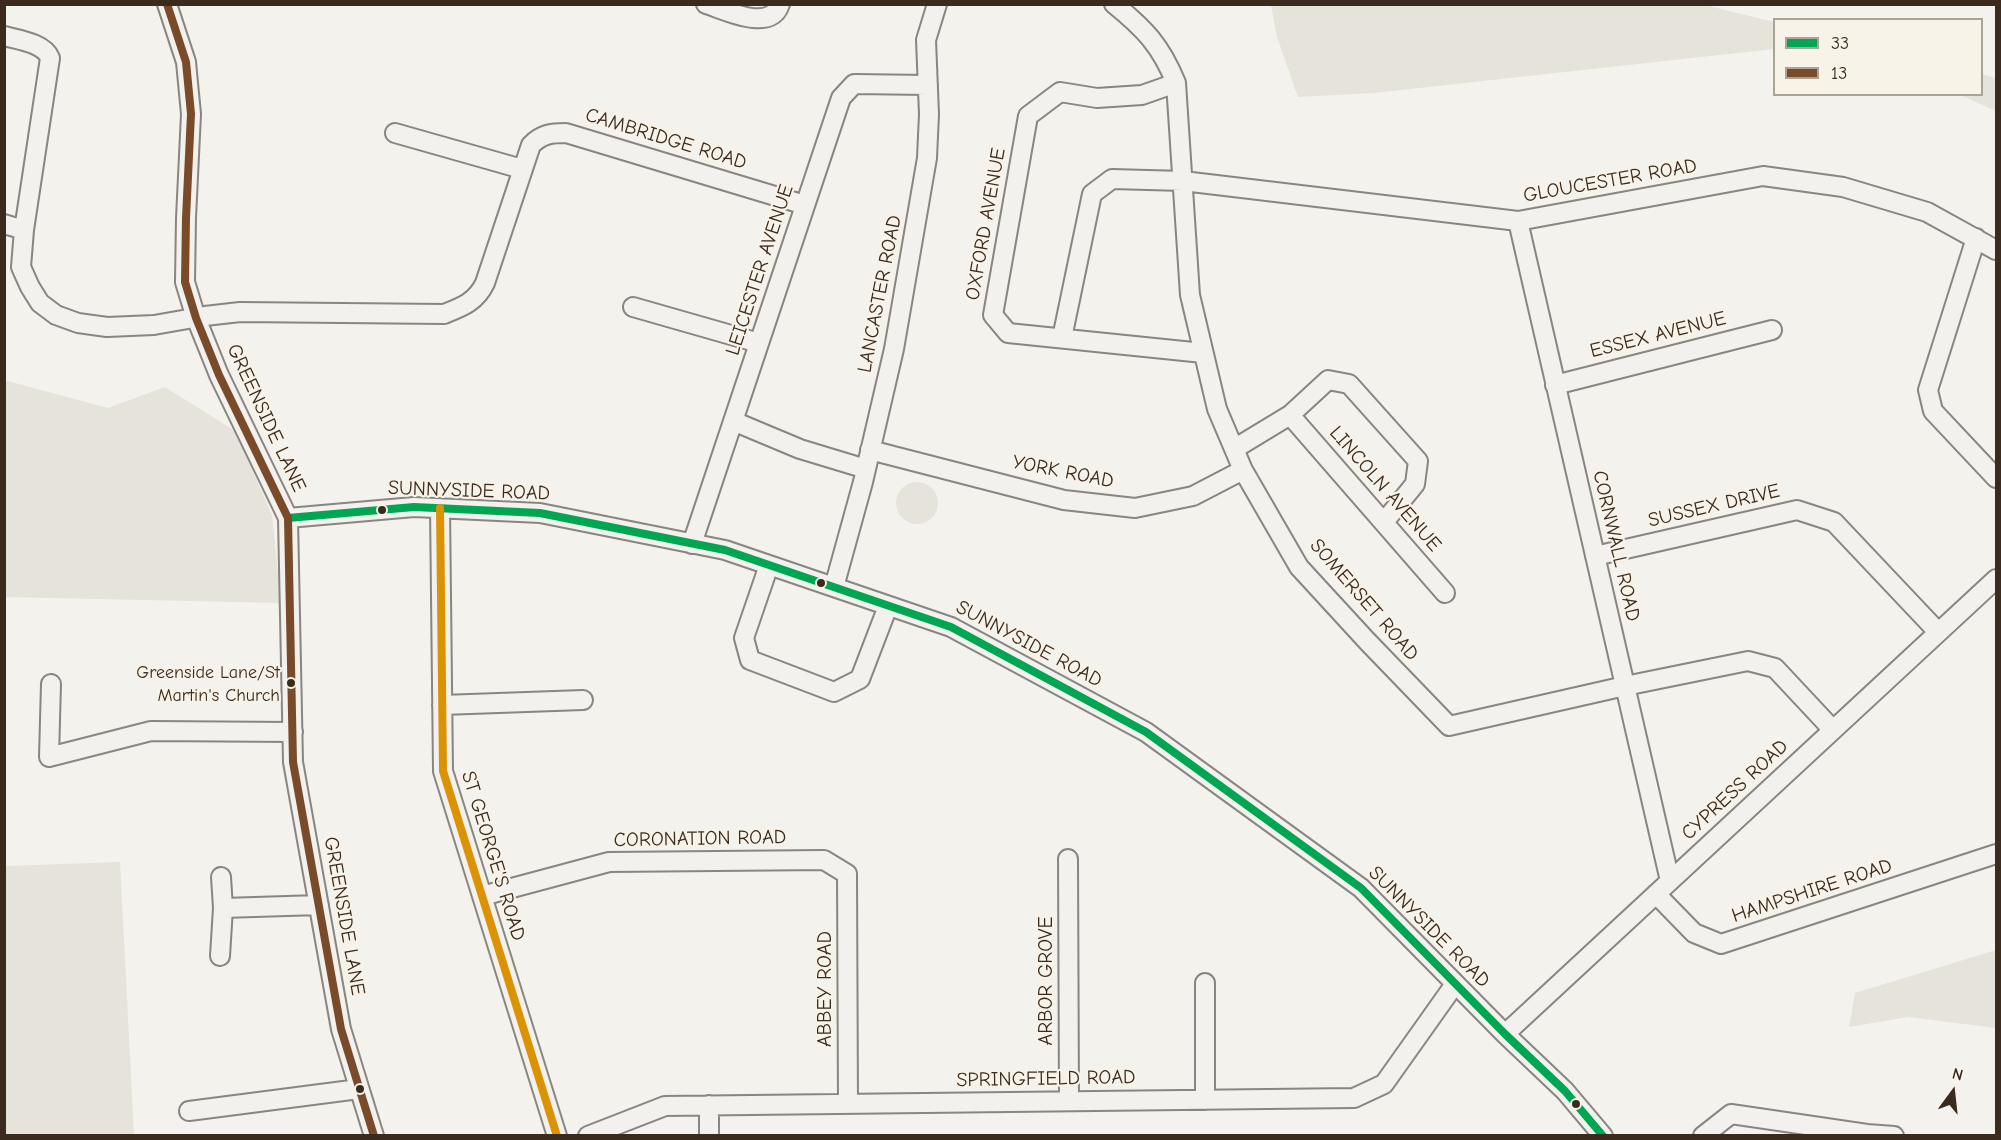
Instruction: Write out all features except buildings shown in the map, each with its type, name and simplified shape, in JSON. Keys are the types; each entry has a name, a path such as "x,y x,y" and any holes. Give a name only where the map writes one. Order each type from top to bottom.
{"street":[{"path":"706,4 757,20 769,18 779,9 780,4"},
{"name":"LANCASTER ROAD","path":"834,587 866,469 894,349 927,158 926,40 937,4"},
{"name":"SOMERSET ROAD","path":"1113,4 1134,20 1154,41 1167,60 1176,83 1190,295 1217,409 1243,470 1299,567 1449,726 1748,661 1775,668 1833,730"},
{"name":"GREENSIDE LANE","path":"168,5 186,62 191,114 185,282 196,318 219,375 288,518 293,762 341,1029 374,1136"},
{"name":"CAMBRIDGE ROAD","path":"4,36 43,48 50,58 24,230 21,267 40,303 56,315 78,323 107,327 154,325 240,312 444,314 463,307 474,299 484,284 531,145 544,135 566,133 805,205"},
{"name":"OXFORD AVENUE","path":"1176,83 1142,95 1097,98 1060,92 1028,116 993,315 1008,333 1203,353"},
{"name":"LEICESTER AVENUE","path":"692,544 841,98 854,84 928,85"},
{"path":"395,133 522,169"},
{"name":"GLOUCESTER ROAD","path":"1062,338 1092,194 1112,179 1183,181 1518,221 1763,176 1843,187 1896,202 1927,212 1996,250"},
{"name":"CORNWALL ROAD","path":"1518,221 1670,882"},
{"path":"4,224 24,230"},
{"path":"1976,238 1928,390 1933,411 1996,478"},
{"path":"633,307 759,343"},
{"name":"ESSEX AVENUE","path":"1555,385 1772,330"},
{"path":"1234,449 1290,415 1328,380 1349,384 1418,461 1415,484 1384,522"},
{"name":"LINCOLN AVENUE","path":"1290,415 1445,593"},
{"path":"733,421 800,449 866,469"},
{"name":"YORK ROAD","path":"870,450 1064,500 1135,508 1193,496 1243,470"},
{"name":"SUNNYSIDE ROAD","path":"288,518 414,507 540,513 725,550 951,627 1146,732 1361,888 1505,1034 1565,1091 1603,1136"},
{"name":"ST GEORGE'S ROAD","path":"440,508 443,771 557,1136"},
{"name":"SUSSEX DRIVE","path":"1595,556 1797,510 1834,522 1938,632"},
{"path":"769,565 744,638 750,660 834,693 860,680 888,606"},
{"name":"CYPRESS ROAD","path":"1505,1034 1996,579"},
{"path":"51,684 50,757 151,731 293,732"},
{"path":"442,705 583,700"},
{"name":"HAMPSHIRE ROAD","path":"1656,894 1694,933 1721,944 1996,854"},
{"name":"CORONATION ROAD","path":"482,896 609,862 824,860 847,874"},
{"name":"ARBOR GROVE","path":"1068,860 1069,1101"},
{"name":"ABBEY ROAD","path":"847,874 848,1104"},
{"path":"220,956 223,908 221,877"},
{"path":"223,908 319,905"},
{"path":"1205,984 1205,1100"},
{"name":"SPRINGFIELD ROAD","path":"588,1136 665,1106 1354,1098 1384,1084 1455,984"},
{"path":"189,1111 359,1089"},
{"path":"708,1105 709,1136"},
{"path":"1703,1136 1731,1114 1867,1135 1894,1136"}],"shaded area":[{"path":"1701,4 1773,22 1773,49 1374,93 1298,97 1277,37 1271,5"},
{"path":"1983,74 1996,78 1996,111 1962,96 1983,96"},
{"path":"4,380 108,408 165,387 235,431 272,515 281,603 5,597"},
{"path":"917,482 932,488 938,503 932,518 917,524 902,518 896,503 902,488"},
{"path":"120,862 134,1135 5,1135 5,866"},
{"path":"1996,950 1996,1028 1908,1017 1849,1027 1855,993"}],"transit line":[{"name":"13","path":"167,4 186,62 191,114 185,282 196,318 219,375 288,518 293,762 341,1029 374,1136"},
{"name":"33","path":"288,518 414,507 540,513 725,550 951,627 1146,732 1361,888 1505,1034 1565,1091 1603,1136"},
{"path":"440,508 443,771 557,1136"}],"place":[{"name":"Greenside Lane/St Martin's Church","path":"291,683"}]}
